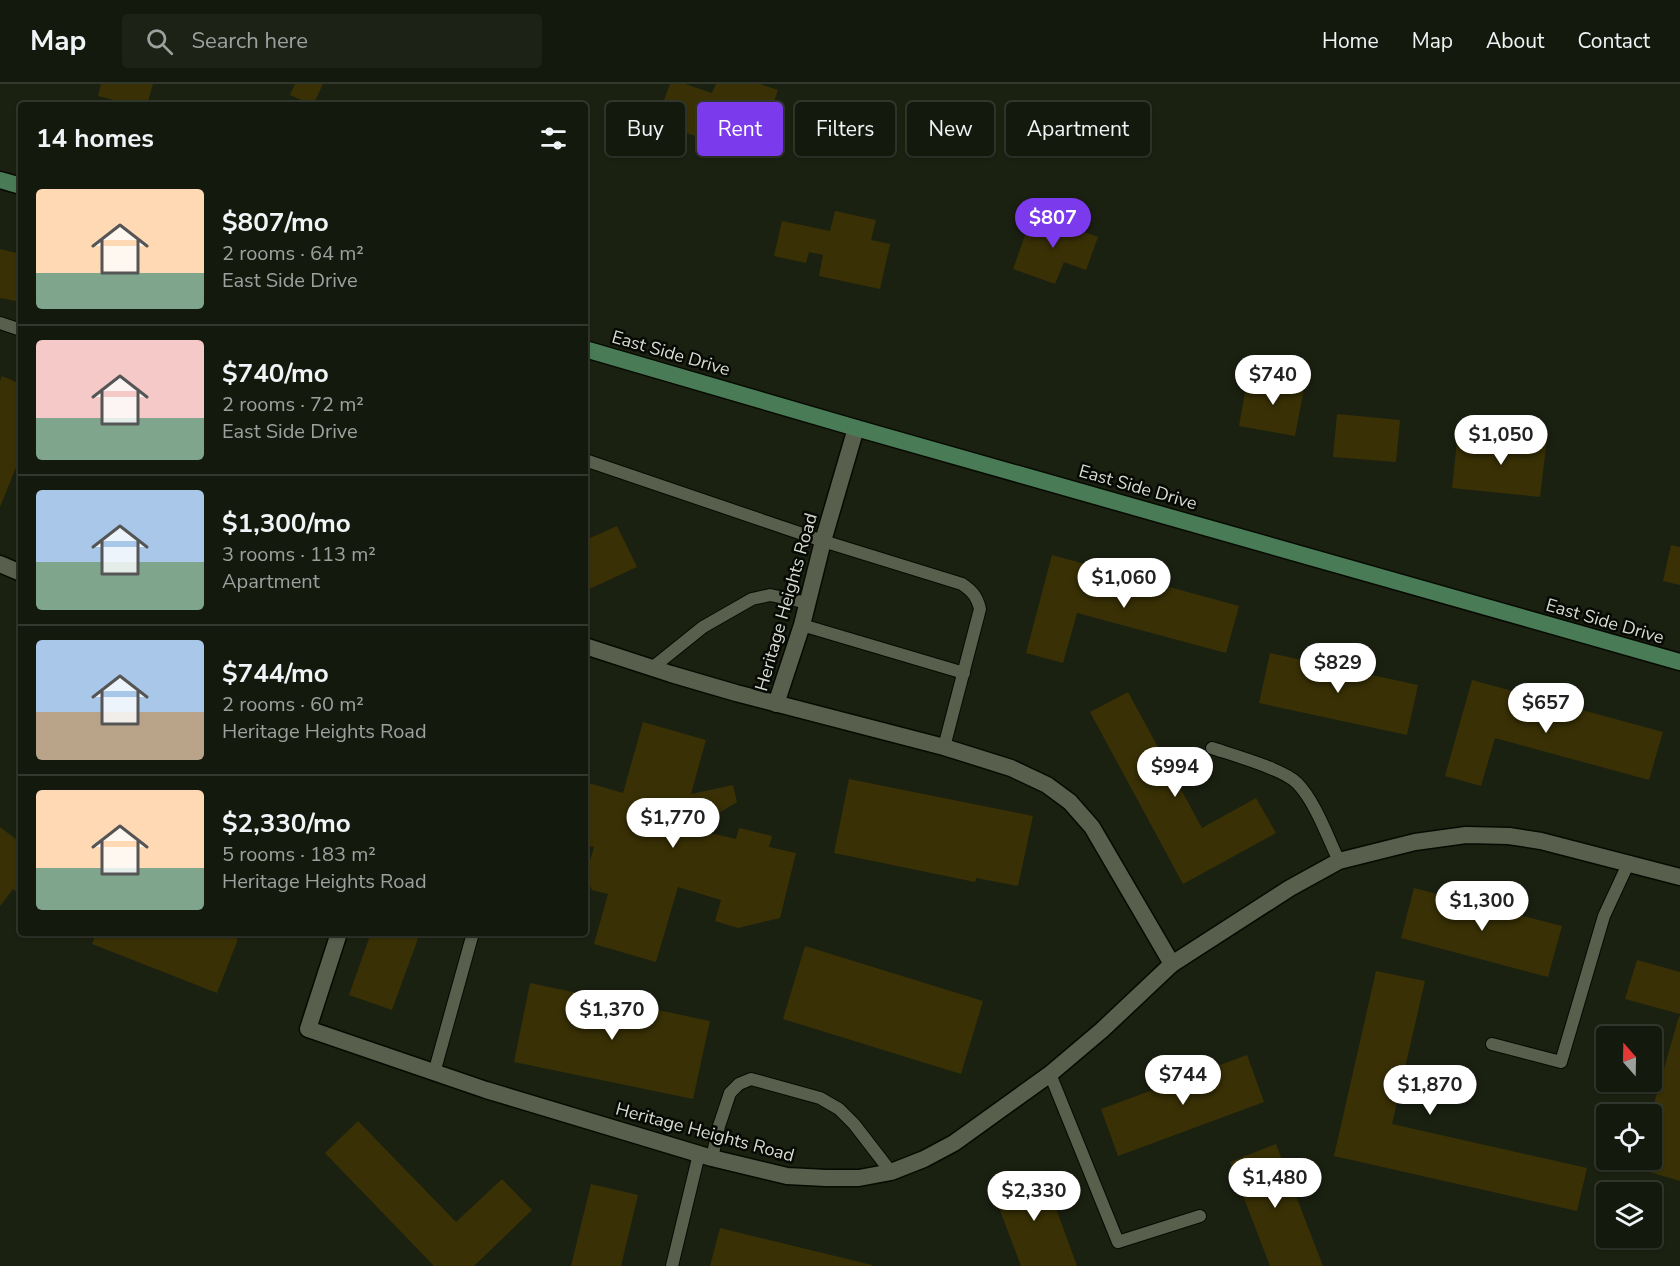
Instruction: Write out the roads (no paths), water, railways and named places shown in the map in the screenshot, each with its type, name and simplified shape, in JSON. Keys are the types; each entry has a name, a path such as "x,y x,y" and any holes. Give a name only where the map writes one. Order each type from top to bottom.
{"main road":[{"path":"0,180 18,185"},
{"name":"East Side Drive","path":"588,350 1680,662"}],"street":[{"name":"Heritage Heights Road","path":"338,936 308,1029 498,1094 705,1156 787,1176 826,1178 859,1178 891,1172 924,1159 954,1143 1050,1074 1102,1030 1172,964 1092,827 1070,802 1047,785 1011,768 944,747 776,704 802,625 856,428"},
{"path":"0,564 18,572"},
{"path":"588,647 776,704"},
{"path":"1172,964 1290,888 1340,861 1415,842 1466,835 1509,836 1541,841 1629,862 1680,877"}],"lane":[{"path":"0,323 18,329"},
{"path":"588,461 823,542 962,584 971,591 978,599 980,609 944,747"},
{"path":"652,668 702,627 752,599 770,595 808,603"},
{"path":"802,625 964,673"},
{"path":"1212,748 1271,769 1296,782 1310,801 1340,861"},
{"path":"1492,1044 1561,1062 1604,916 1629,862"},
{"path":"434,1073 472,936"},
{"path":"1050,1074 1118,1242 1200,1216"},
{"path":"672,1266 705,1156 719,1126 730,1093 739,1084 751,1079 820,1098 839,1108 891,1172"}]}
